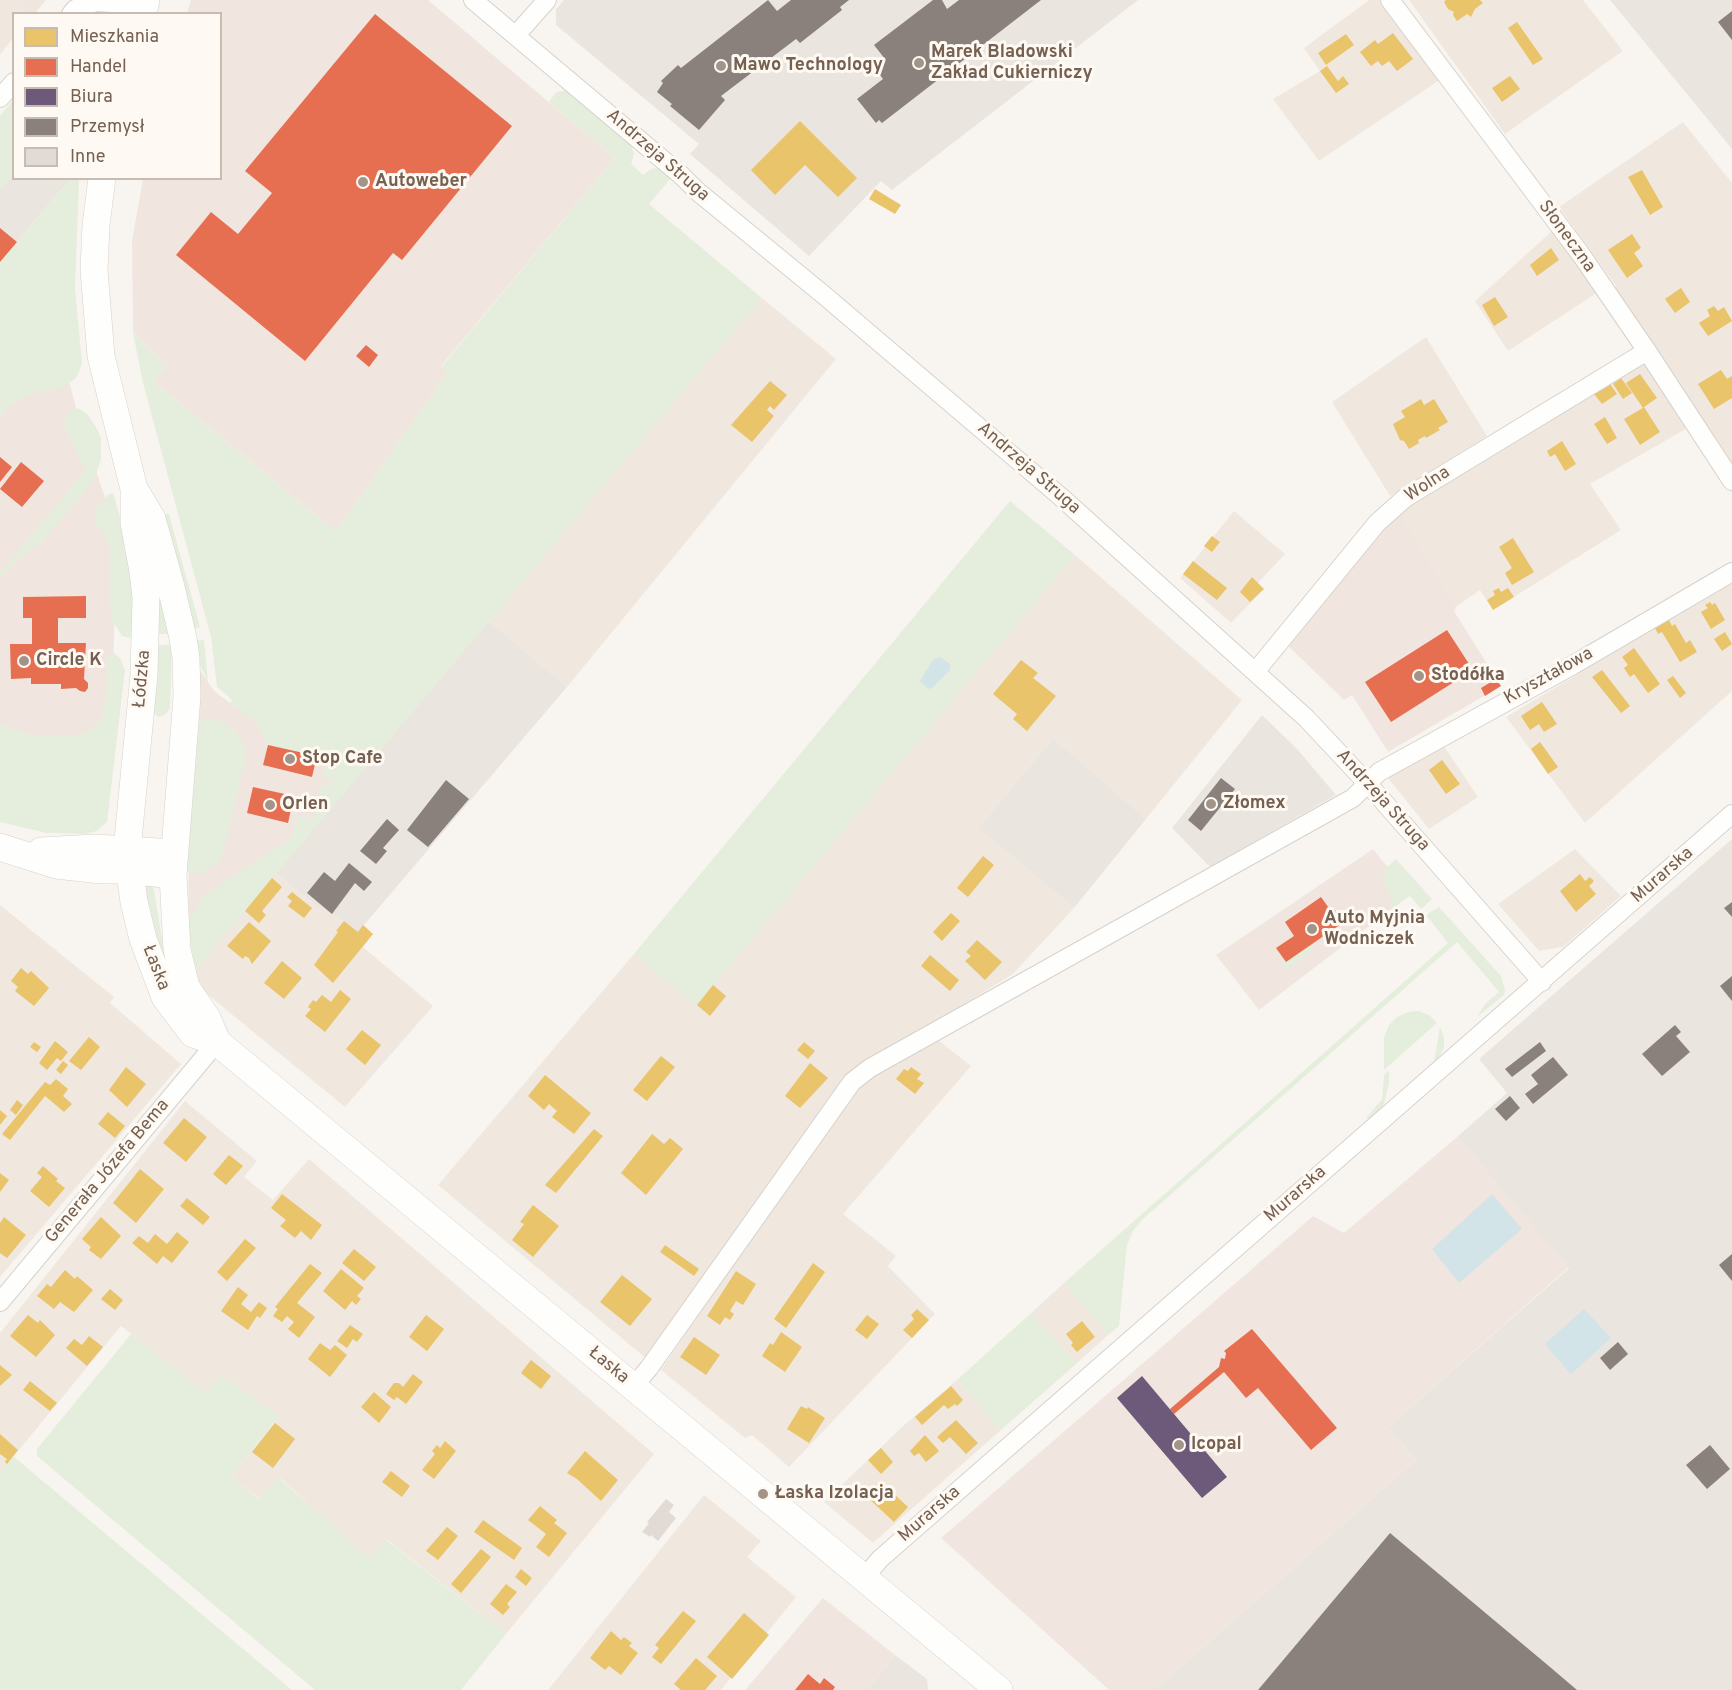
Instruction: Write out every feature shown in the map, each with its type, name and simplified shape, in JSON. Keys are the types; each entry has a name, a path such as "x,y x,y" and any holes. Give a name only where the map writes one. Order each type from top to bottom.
{"main road":[{"name":"Łódzka","path":"102,180 96,225 94,270 101,356 134,489 134,523 146,597 147,640 128,860"},
{"name":"Łódzka","path":"134,489 152,519 171,587 185,650 187,696 174,864"},
{"path":"10,850 61,849 128,860 174,864"},
{"name":"Łaska","path":"128,860 143,939 165,997 193,1034 217,1042 999,1690"},
{"name":"Łaska","path":"174,864 174,910 180,969 186,987 207,1018 217,1042"}],"street":[{"name":"Andrzeja Struga","path":"472,0 1061,496 1306,718 1368,784 1542,982"},
{"path":"516,35 548,0"},
{"name":"Słoneczna","path":"1390,0 1582,256 1732,481"},
{"path":"73,12 75,9 96,2 144,6"},
{"path":"0,98 12,84"},
{"name":"Wolna","path":"1254,672 1377,524 1405,498 1647,351"},
{"name":"Kryształowa","path":"633,1387 649,1368 852,1082 870,1068 1353,798 1379,772 1572,665 1732,572"},
{"name":"Murarska","path":"864,1578 880,1559 1056,1404 1732,814"},
{"name":"Generała Józefa Bema","path":"0,1302 217,1042"}],"shaded area":[{"path":"0,0 14,0 30,12 12,12 12,39 0,55"},
{"path":"14,0 46,0 36,12 29,12"},
{"path":"191,0 428,0 615,158 441,366 448,372 336,532 153,381 167,365 133,333 132,241 143,180 222,180 222,12 187,12"},
{"path":"564,0 1138,0 892,190 881,181 809,256 690,154 699,144 556,25 556,9"},
{"path":"1369,0 1382,0 1441,79 1319,161 1273,99 1320,71 1304,48"},
{"path":"1409,0 1583,0 1623,51 1505,134"},
{"path":"1610,0 1732,0 1732,149"},
{"path":"1683,122 1732,183 1732,465 1613,289 1617,287 1559,207"},
{"path":"12,175 12,180 69,180 0,262 0,190"},
{"path":"1552,231 1598,292 1508,351 1475,301"},
{"path":"762,298 836,359 567,687 489,621"},
{"path":"0,321 60,346 82,431 114,523 116,562 113,678 90,765 0,811"},
{"path":"1426,337 1487,436 1390,496 1332,402"},
{"path":"1648,360 1691,426 1590,484 1621,530 1493,610 1480,590 1457,606 1399,510 1462,475"},
{"path":"1399,510 1457,606 1454,611 1501,686 1388,752 1352,695 1344,700 1285,643"},
{"path":"1234,511 1285,554 1258,583 1264,589 1231,623 1180,578"},
{"path":"1075,555 1242,700 1146,819 1053,738 978,828 1074,908 1013,974 858,1069 648,1360 438,1185 634,954 697,1004"},
{"path":"1732,582 1732,691 1585,823 1506,717"},
{"path":"489,621 567,687 358,932 344,921 315,905 276,873"},
{"path":"940,657 950,664 950,670 932,688 928,689 920,681 933,660"},
{"path":"200,670 214,691 253,720 366,767 195,970 188,924 189,837"},
{"path":"1262,715 1298,750 1336,795 1210,867 1172,828"},
{"path":"1053,738 1146,819 1074,908 978,828"},
{"path":"1444,746 1478,797 1429,829 1388,778"},
{"path":"1732,839 1732,1690 1154,1690 1416,1460 1388,1427 1569,1268 1457,1137 1507,1093 1479,1059"},
{"path":"1373,849 1410,895 1259,1010 1216,955"},
{"path":"1575,849 1621,896 1563,947 1539,951 1498,904"},
{"path":"276,873 315,905 344,921 357,932 363,925 373,934 363,947 433,1006 345,1107 207,994 198,984 195,970"},
{"path":"0,905 114,997 110,1003 181,1064 0,1277"},
{"path":"937,1039 971,1066 843,1214 896,1256 888,1266 935,1314 789,1467 752,1435 745,1438 661,1370 859,1081"},
{"path":"185,1101 257,1161 244,1177 273,1200 309,1159 654,1454 506,1634 387,1540 370,1560 279,1477 260,1500 231,1476 279,1416 206,1394 121,1326 0,1473 0,1333"},
{"path":"1457,1137 1569,1267 1388,1427 1416,1460 1154,1690 1109,1690 941,1538 1313,1216 1344,1233"},
{"path":"1492,1194 1522,1229 1459,1283 1432,1249"},
{"path":"1064,1283 1108,1335 1076,1364 1031,1313"},
{"path":"1584,1309 1611,1338 1571,1374 1545,1344"},
{"path":"957,1380 1001,1430 873,1543 824,1502 903,1426"},
{"path":"704,1495 761,1541 747,1557 796,1597 721,1690 548,1690"},
{"path":"823,1598 895,1655 867,1690 745,1690"},
{"path":"895,1655 927,1679 928,1690 867,1690"}],"green space":[{"path":"567,90 630,143 634,154 631,164 643,175 656,168 672,177 649,204 762,298 195,970 188,924 202,897 291,838 297,816 311,819 314,817 321,785 330,787 332,781 322,778 327,759 268,745 259,726 230,703 232,700 217,687 211,637 143,383 133,333 167,365 153,381 336,532 447,373 441,367 615,158 549,102 556,92"},
{"path":"12,101 12,175 0,190 0,116"},
{"path":"69,180 78,180 75,288 82,363 75,379 63,387 28,395 9,406 0,417 0,262"},
{"path":"75,408 87,414 101,438 101,459 94,480 42,543 15,562 0,577 0,572 86,470 66,431 67,414"},
{"path":"113,493 125,534 132,570 134,636 131,638 122,636 112,620 109,546 106,536 96,524 94,517 98,505"},
{"path":"1010,501 1075,555 697,1005 634,954"},
{"path":"164,514 169,514 200,627 193,629"},
{"path":"156,580 171,634 156,634"},
{"path":"204,640 208,682 200,665 196,641"},
{"path":"172,644 170,708 166,714 159,717 153,713 156,646"},
{"path":"114,653 120,658 125,670 107,822 97,831 85,834 47,833 0,822 0,724 32,735 75,735 90,731 101,719 108,687 107,657"},
{"path":"209,719 225,722 235,730 245,746 245,758 223,854 215,865 202,873 195,873 186,871 196,724"},
{"path":"1396,859 1432,899 1421,909 1410,896 1393,908 1383,874"},
{"path":"143,885 152,886 154,890 170,987"},
{"path":"1439,907 1501,976 1505,989 1504,995 1477,1017 1485,1004 1499,992 1457,942 1143,1219 1133,1231 1127,1245 1119,1326 1108,1335 1064,1283 1448,943 1426,915"},
{"path":"1311,944 1314,949 1289,968 1283,966 1284,959 1286,961"},
{"path":"1419,1011 1429,1015 1437,1023 1384,1070 1384,1037 1389,1025 1397,1017 1408,1012"},
{"path":"1440,1027 1444,1037 1444,1047 1434,1063"},
{"path":"1389,1070 1389,1083 1384,1104 1368,1120 1367,1117 1382,1099 1384,1075"},
{"path":"1031,1313 1076,1364 1001,1430 957,1380"},
{"path":"131,1334 206,1394 221,1375 279,1416 231,1476 259,1500 278,1477 370,1559 386,1540 506,1634 461,1690 315,1690 37,1456 37,1449"},
{"path":"13,1456 292,1690 0,1690 0,1472"}],"building: Mieszkania":[{"path":"1446,0 1480,0 1483,3 1475,9 1471,17 1467,14 1457,21 1453,15 1454,12 1448,9 1444,2"},
{"path":"1517,22 1543,59 1533,65 1508,28"},
{"path":"1393,33 1413,59 1397,71 1389,61 1382,66 1378,61 1371,66 1360,52 1375,40 1378,44"},
{"path":"1346,34 1354,45 1326,65 1318,53"},
{"path":"1327,66 1338,81 1343,76 1349,84 1336,93 1320,71"},
{"path":"1510,76 1520,89 1502,102 1492,88"},
{"path":"800,121 857,178 838,197 805,165 775,195 751,170"},
{"path":"1642,170 1663,207 1650,215 1628,177"},
{"path":"875,189 901,205 895,214 869,199"},
{"path":"1632,234 1641,248 1634,253 1643,266 1627,278 1608,250"},
{"path":"1551,248 1559,260 1537,276 1530,265"},
{"path":"1681,288 1690,302 1675,313 1665,299"},
{"path":"1495,297 1508,317 1494,326 1482,305"},
{"path":"1714,306 1718,311 1724,307 1732,321 1708,336 1699,323 1710,316 1707,310"},
{"path":"1721,370 1727,379 1732,376 1732,398 1714,409 1698,384"},
{"path":"1640,374 1657,398 1644,407 1660,432 1640,445 1624,419 1643,408 1626,383"},
{"path":"1621,378 1632,393 1623,399 1613,384"},
{"path":"770,381 787,395 774,410 770,406 767,410 774,416 752,442 731,425"},
{"path":"1610,384 1617,394 1602,404 1594,394"},
{"path":"1421,399 1424,405 1434,399 1448,422 1438,428 1440,430 1418,440 1419,443 1409,449 1404,441 1400,440 1393,424 1405,417 1401,411"},
{"path":"1605,417 1617,438 1607,444 1594,424"},
{"path":"1562,441 1576,464 1565,471 1555,454 1550,457 1547,451"},
{"path":"1212,536 1220,542 1212,552 1204,546"},
{"path":"1513,538 1534,572 1512,585 1505,573 1512,568 1499,547"},
{"path":"1193,561 1227,588 1217,600 1183,574"},
{"path":"1252,577 1264,589 1250,602 1240,592"},
{"path":"1499,588 1501,592 1508,588 1514,597 1493,610 1487,600 1495,595 1493,591"},
{"path":"1710,602 1712,605 1715,603 1725,620 1711,629 1701,612 1708,608 1705,605"},
{"path":"1669,620 1672,626 1675,624 1686,643 1690,640 1697,652 1680,662 1662,632 1658,634 1655,628"},
{"path":"1725,632 1732,644 1722,651 1714,639"},
{"path":"1634,648 1660,684 1648,693 1634,674 1630,677 1624,668 1628,665 1622,657"},
{"path":"1021,660 1038,673 1033,678 1056,696 1027,731 1013,719 1017,714 993,694"},
{"path":"1602,670 1630,706 1621,713 1592,677"},
{"path":"1673,676 1686,693 1680,698 1667,680"},
{"path":"1542,702 1557,724 1544,732 1539,724 1530,730 1521,716"},
{"path":"1540,742 1558,767 1548,774 1531,749"},
{"path":"1442,760 1460,784 1446,794 1429,770"},
{"path":"983,856 994,865 968,897 957,888"},
{"path":"1580,874 1585,881 1590,877 1594,881 1589,886 1596,894 1576,912 1560,891"},
{"path":"272,878 282,887 262,911 266,915 259,923 245,911"},
{"path":"292,892 312,908 304,918 288,906 292,901 287,897"},
{"path":"951,913 960,921 942,941 933,932"},
{"path":"344,921 358,932 363,925 373,934 333,983 314,965"},
{"path":"249,922 271,941 252,964 249,958 245,956 243,959 227,946"},
{"path":"977,940 1002,962 985,980 965,961 971,956 966,952"},
{"path":"930,955 959,980 950,991 921,966"},
{"path":"282,961 302,978 284,999 264,983"},
{"path":"21,968 28,974 31,971 49,988 34,1006 15,991 18,987 11,981"},
{"path":"713,985 726,996 710,1016 697,1005"},
{"path":"340,990 351,999 325,1032 305,1016 311,1009 308,1007 313,1000 316,1002 322,995 331,1002"},
{"path":"362,1030 381,1045 365,1065 346,1049"},
{"path":"89,1037 100,1047 81,1070 69,1061"},
{"path":"55,1041 68,1052 61,1061 57,1058 47,1070 39,1063"},
{"path":"34,1042 41,1047 37,1052 30,1047"},
{"path":"804,1042 815,1051 808,1059 797,1050"},
{"path":"661,1056 675,1067 647,1101 633,1090"},
{"path":"63,1061 68,1065 61,1074 56,1070"},
{"path":"810,1063 828,1078 800,1108 785,1096"},
{"path":"126,1067 146,1084 127,1107 109,1090"},
{"path":"911,1067 921,1074 917,1079 924,1083 915,1094 896,1079 904,1069 908,1071"},
{"path":"545,1075 591,1113 574,1134 552,1117 557,1111 549,1104 544,1110 528,1096"},
{"path":"56,1079 68,1089 63,1096 72,1104 64,1112 45,1096 10,1140 2,1134 45,1082 50,1085"},
{"path":"17,1100 23,1105 16,1115 10,1110"},
{"path":"0,1110 7,1116 0,1125"},
{"path":"108,1112 125,1126 115,1138 98,1124"},
{"path":"184,1118 207,1137 186,1162 163,1143"},
{"path":"594,1129 603,1136 556,1193 545,1185"},
{"path":"652,1134 664,1144 670,1138 683,1149 646,1195 621,1173"},
{"path":"229,1155 243,1166 226,1185 213,1174"},
{"path":"43,1166 65,1188 49,1207 30,1191 42,1177 37,1173"},
{"path":"140,1169 164,1189 136,1223 113,1203"},
{"path":"0,1173 9,1180 0,1192"},
{"path":"282,1194 322,1225 311,1240 301,1231 295,1238 280,1226 286,1220 271,1208"},
{"path":"187,1198 210,1217 203,1225 180,1206"},
{"path":"533,1205 559,1226 533,1257 512,1240 524,1224 520,1222"},
{"path":"4,1217 26,1235 7,1258 0,1253 0,1223"},
{"path":"101,1217 121,1236 101,1259 89,1250 91,1247 82,1239"},
{"path":"177,1232 189,1242 172,1263 163,1256 157,1264 132,1243 139,1236 148,1243 155,1234 167,1244"},
{"path":"245,1239 256,1248 227,1281 217,1272"},
{"path":"665,1245 699,1269 694,1276 660,1252"},
{"path":"354,1249 376,1267 364,1281 342,1263"},
{"path":"813,1263 825,1272 786,1328 774,1319"},
{"path":"310,1264 322,1273 297,1303 315,1317 299,1338 288,1329 294,1322 287,1316 282,1322 273,1316 278,1309 275,1307"},
{"path":"341,1269 364,1288 357,1296 361,1299 356,1305 352,1301 345,1310 323,1291"},
{"path":"65,1270 75,1279 77,1276 93,1290 74,1312 60,1302 54,1309 37,1296 47,1284 51,1287"},
{"path":"736,1271 756,1284 743,1305 736,1301 730,1311 734,1314 730,1320 725,1317 720,1325 707,1316"},
{"path":"622,1275 652,1299 630,1326 600,1302"},
{"path":"238,1287 248,1295 241,1304 251,1312 259,1302 267,1308 260,1318 257,1316 248,1330 221,1311"},
{"path":"110,1289 123,1300 115,1310 101,1299"},
{"path":"917,1309 929,1320 912,1338 903,1330 914,1319 911,1315"},
{"path":"28,1315 38,1323 40,1320 55,1335 36,1357 10,1336"},
{"path":"426,1315 444,1329 427,1351 409,1337"},
{"path":"867,1315 879,1324 867,1339 855,1330"},
{"path":"1082,1321 1095,1337 1077,1352 1066,1334"},
{"path":"350,1325 363,1334 357,1342 353,1339 347,1348 337,1341"},
{"path":"781,1332 802,1347 785,1372 762,1356"},
{"path":"89,1336 103,1347 87,1366 66,1348 74,1339 82,1345"},
{"path":"694,1337 720,1355 706,1375 680,1357"},
{"path":"320,1343 330,1350 335,1345 347,1355 330,1377 308,1359"},
{"path":"531,1360 551,1376 541,1389 521,1373"},
{"path":"0,1365 12,1375 0,1386"},
{"path":"413,1374 423,1382 406,1404 397,1397 394,1400 386,1394 394,1383 399,1383 403,1387"},
{"path":"30,1381 57,1403 50,1411 23,1390"},
{"path":"951,1386 963,1400 957,1406 955,1404 948,1409 944,1405 922,1425 915,1417"},
{"path":"374,1392 391,1407 379,1423 361,1407"},
{"path":"801,1406 807,1409 808,1407 825,1418 809,1443 787,1429"},
{"path":"956,1420 978,1443 966,1454 950,1437 943,1443 937,1437"},
{"path":"275,1423 295,1439 273,1468 252,1452"},
{"path":"0,1434 18,1450 7,1464 5,1462 7,1459 0,1454"},
{"path":"925,1435 939,1451 926,1462 919,1453 914,1456 910,1451"},
{"path":"445,1441 456,1451 434,1479 422,1470 435,1454 432,1451 437,1445 440,1448"},
{"path":"881,1448 893,1462 881,1474 868,1460"},
{"path":"585,1451 618,1480 601,1501 567,1473"},
{"path":"391,1471 410,1486 402,1497 382,1482"},
{"path":"880,1481 908,1507 894,1522 866,1496"},
{"path":"540,1506 557,1520 554,1523 567,1533 549,1557 536,1547 546,1534 528,1520"},
{"path":"483,1520 522,1548 514,1560 474,1532"},
{"path":"447,1527 458,1536 438,1560 426,1551"},
{"path":"481,1549 491,1557 461,1593 451,1584"},
{"path":"521,1569 532,1578 526,1586 515,1577"},
{"path":"506,1584 517,1592 507,1604 510,1607 503,1615 490,1604"},
{"path":"683,1611 696,1621 661,1664 652,1657 659,1648 655,1645"},
{"path":"744,1613 769,1635 732,1679 707,1657"},
{"path":"611,1631 621,1640 624,1637 632,1643 629,1646 638,1653 621,1675 609,1666 605,1670 590,1658"},
{"path":"696,1658 717,1676 705,1690 681,1690 674,1684"}],"building: Handel":[{"name":"Autoweber","path":"375,14 512,126 402,260 393,253 305,361 176,255 211,212 238,234 272,193 245,171"},
{"path":"0,228 17,242 0,262"},
{"path":"366,345 378,355 369,367 356,356"},
{"path":"0,457 12,467 0,482"},
{"path":"21,462 44,481 22,507 0,489"},
{"path":"86,596 86,618 58,618 58,643 86,643 84,679 88,683 88,688 85,692 76,688 61,689 61,684 31,684 31,678 11,679 10,644 32,644 32,618 23,618 23,597"},
{"name":"Stodółka","path":"1447,630 1473,670 1391,722 1365,682"},
{"path":"1496,679 1501,686 1485,696 1481,688"},
{"name":"Stop Cafe","path":"268,745 317,756 312,777 263,765"},
{"name":"Orlen","path":"253,787 294,796 288,823 247,813"},
{"name":"Auto Myjnia Wodniczek","path":"1321,897 1331,911 1334,909 1344,922 1286,962 1276,948 1294,936 1285,922"},
{"path":"1252,1329 1337,1428 1311,1450 1258,1388 1246,1398 1224,1372 1174,1414 1170,1409 1219,1367 1221,1358 1225,1359 1224,1351"},
{"path":"808,1674 820,1684 824,1678 835,1687 833,1690 795,1690"}],"building: Biura":[{"name":"Icopal","path":"1142,1376 1227,1477 1202,1498 1117,1398"}],"building: Przemysł":[{"name":"Mawo Technology","path":"768,0 777,11 791,0 849,0 840,7 842,10 800,43 796,39 721,96 725,100 699,130 657,92 663,83 661,81 678,65 681,68"},
{"name":"Marek Bladowski Zakład Cukierniczy","path":"933,0 942,0 947,9 959,0 1041,0 882,123 879,120 876,123 857,99 883,79 874,67 885,59 874,45"},
{"path":"1732,11 1732,40 1718,22"},
{"name":"Złomex","path":"1221,778 1235,789 1201,831 1188,820"},
{"path":"446,780 469,799 428,847 407,830"},
{"path":"387,819 399,830 383,848 387,851 376,864 360,851"},
{"path":"349,863 372,882 364,891 355,883 332,914 307,893 324,872 335,881"},
{"path":"1732,902 1732,917 1724,908"},
{"path":"1732,976 1732,1001 1720,986"},
{"path":"1675,1025 1681,1032 1676,1036 1690,1052 1662,1076 1642,1054"},
{"path":"1540,1042 1546,1051 1512,1077 1505,1069"},
{"path":"1553,1057 1568,1075 1533,1104 1525,1094 1538,1084 1531,1075"},
{"path":"1510,1096 1520,1108 1506,1121 1495,1109"},
{"path":"1732,1254 1732,1281 1719,1265"},
{"path":"1618,1342 1628,1354 1610,1370 1600,1358"},
{"path":"1710,1445 1730,1469 1707,1489 1686,1465"},
{"path":"1390,1533 1550,1667 1577,1690 1258,1690"}],"building: Inne":[{"path":"666,1499 674,1505 669,1512 676,1518 658,1541 642,1532 649,1523 647,1522"}],"place":[{"name":"Marek Bladowski Zakład Cukierniczy","path":"919,63"},
{"name":"Mawo Technology","path":"721,66"},
{"name":"Autoweber","path":"363,182"},
{"name":"Circle K","path":"24,661"},
{"name":"Stodółka","path":"1419,676"},
{"name":"Stop Cafe","path":"290,759"},
{"name":"Złomex","path":"1211,804"},
{"name":"Orlen","path":"270,805"},
{"name":"Auto Myjnia Wodniczek","path":"1312,929"},
{"name":"Icopal","path":"1179,1445"},
{"name":"Łaska Izolacja","path":"763,1494"}]}
